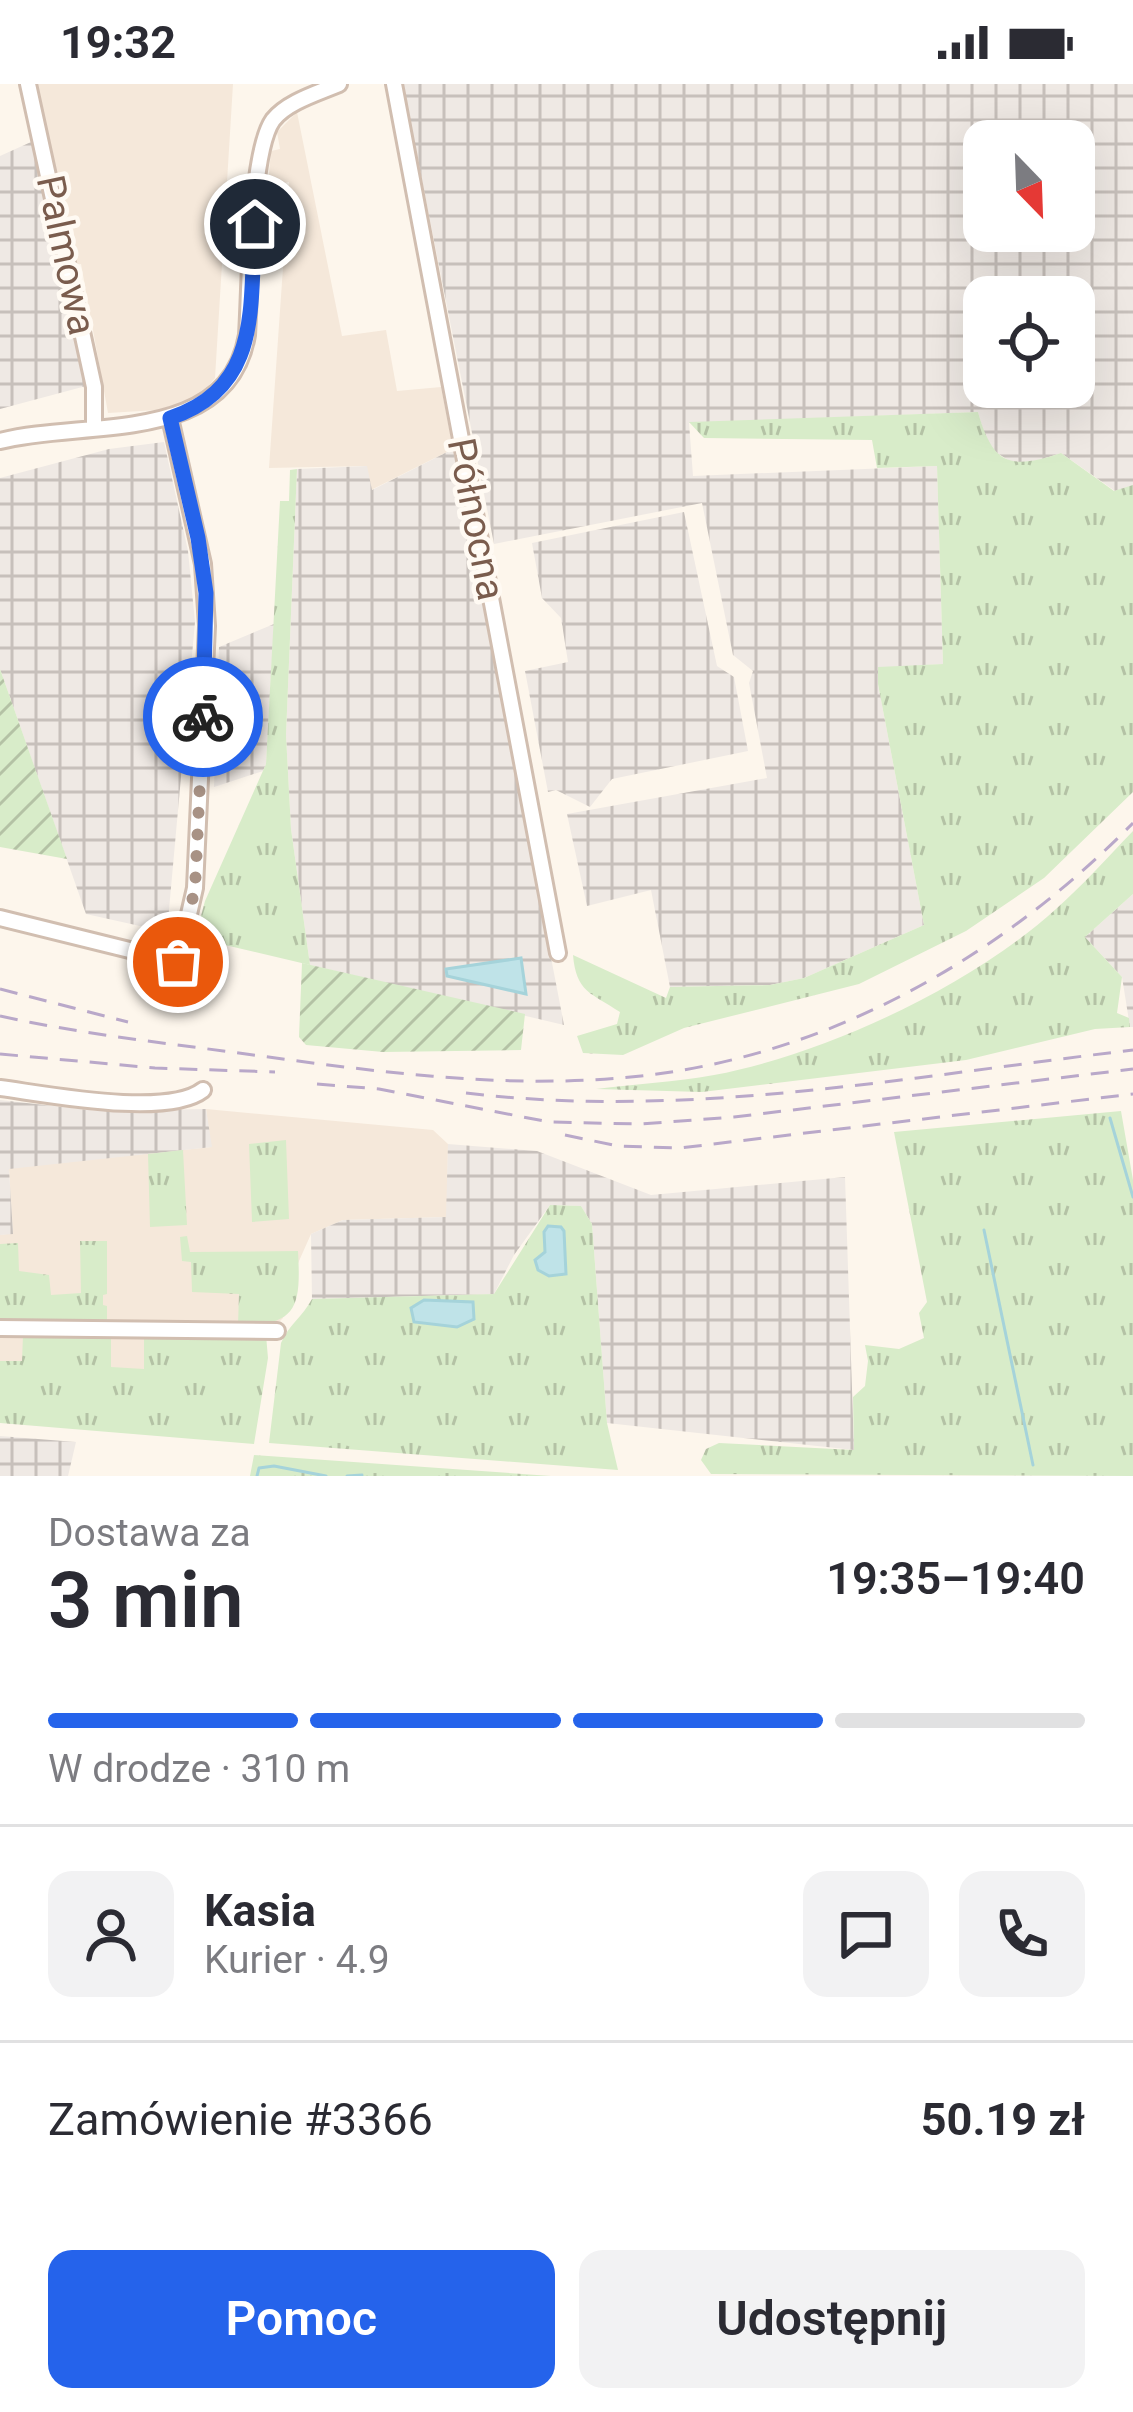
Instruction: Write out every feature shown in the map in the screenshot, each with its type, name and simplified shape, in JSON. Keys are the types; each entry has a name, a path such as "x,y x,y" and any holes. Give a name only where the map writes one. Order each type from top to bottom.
{"street":[{"name":"Palmowa","path":"28,84 94,387 94,427"},
{"path":"0,441 170,418 213,397 231,379 243,353 260,160 268,129 285,110 339,84"},
{"name":"Północna","path":"394,84 558,953"},
{"path":"0,918 178,962 195,888 207,626 198,538 170,418"},
{"path":"0,1088 117,1102 175,1101 203,1090"},
{"path":"0,1328 277,1331"}],"shaded area":[{"path":"36,84 233,84 215,378 185,402 157,410 108,413 81,264 74,265"},
{"path":"403,84 1133,84 1133,486 1115,491 1061,453 1031,463 1011,462 988,447 978,412 689,423 693,476 937,466 943,664 878,668 924,925 804,978 770,985 670,987 651,890 587,906 567,814 767,778 749,683 753,671 733,655 702,503 494,544"},
{"path":"297,112 342,336 386,330 397,391 441,387 453,449 371,490 366,466 269,468 289,182 268,185 271,151 280,149 277,132"},
{"path":"31,142 86,386 0,409 0,156"},
{"path":"164,442 188,551 195,622 167,932 86,914 0,669 0,478 109,449"},
{"path":"453,449 564,1025 310,965 291,829 286,735 297,469 367,466 372,490"},
{"path":"684,512 717,666 734,677 748,751 612,779 590,807 556,790 548,792 525,671 568,662 561,618 542,598 532,543"},
{"path":"274,624 266,764 263,771 214,787 219,647"},
{"path":"1133,894 1130,1027 1122,977 1085,937"},
{"path":"0,1100 98,1111 206,1109 212,1147 9,1169 13,1234 0,1235"},
{"path":"206,1109 433,1130 448,1144 447,1217 343,1220 311,1234 287,1288 283,1318 266,1335 256,1400 0,1393 0,1235 13,1233 9,1168 211,1147"},
{"path":"448,1144 537,1151 651,1195 845,1177 854,1450 607,1423 592,1224 581,1206 550,1205 514,1255 494,1294 312,1299 311,1234 343,1220 446,1217"},
{"path":"0,1436 76,1442 68,1476 0,1476"}],"green space":[{"path":"978,412 990,443 1006,459 1029,461 1061,453 1114,491 1133,485 1133,792 1044,878 966,931 859,984 684,1028 623,1055 583,1053 577,1036 617,1024 620,1012 582,984 573,955 666,998 670,987 770,985 804,978 924,925 878,667 943,664 937,466 877,468 872,440 704,438 689,422"},
{"path":"297,469 286,735 291,829 310,965 195,938 205,901 266,764 280,501 289,501 290,470"},
{"path":"0,669 67,859 0,847"},
{"path":"1133,831 1133,894 1085,937 1122,977 1117,1013 1129,1018 1130,1027 1095,1029 966,1060 702,1092 596,1089 757,1065 895,1013 1021,937 1066,900"},
{"path":"302,963 525,1014 521,1050 383,1052 306,1045 299,1037"},
{"path":"1121,1111 1133,1180 1133,1476 711,1474 701,1460 706,1449 719,1443 854,1450 853,1397 865,1386 865,1345 899,1349 924,1338 919,1313 927,1302 894,1132"},
{"path":"286,1140 289,1219 252,1222 249,1144"},
{"path":"183,1150 187,1225 150,1227 148,1154"},
{"path":"550,1205 581,1206 592,1224 607,1423 618,1470 269,1443 281,1343 312,1299 494,1294"},
{"path":"187,1236 190,1252 298,1251 298,1286 292,1309 273,1322 238,1325 239,1294 192,1292 191,1262 182,1261 180,1237"},
{"path":"80,1241 107,1241 103,1305 107,1306 107,1326 0,1325 0,1244 18,1243 19,1271 49,1275 51,1295 81,1293"},
{"path":"111,1332 111,1367 144,1369 144,1332 266,1335 268,1358 254,1444 0,1423 0,1361 22,1361 23,1335"},
{"path":"254,1455 551,1476 250,1476"}],"water":[{"path":"521,958 526,994 447,976 446,969"},
{"path":"548,1226 564,1231 566,1274 549,1276 538,1270 535,1260 545,1252"},
{"path":"424,1300 473,1302 474,1319 457,1327 414,1322 411,1308"}],"waterway":[{"path":"1110,1118 1133,1197"},
{"path":"984,1230 1033,1465"},
{"path":"257,1476 259,1468 274,1466 326,1476"},
{"path":"347,1476 362,1475"}],"railway":[{"path":"0,1016 130,1039 450,1078 593,1080 711,1065 845,1022 909,992 1027,916 1133,823"},
{"path":"0,989 128,1022"},
{"path":"466,1093 549,1100 716,1098 1133,1050"},
{"path":"0,1054 155,1068 275,1072"},
{"path":"317,1084 379,1089 549,1122 641,1124 1133,1069"},
{"path":"565,1135 618,1146 680,1148 1133,1094"}],"way so far":[{"path":"178,962 195,888 203,717"}],"route":[{"path":"203,717 206,593 170,418 208,401 231,379 240,360 247,335 255,224"}]}
